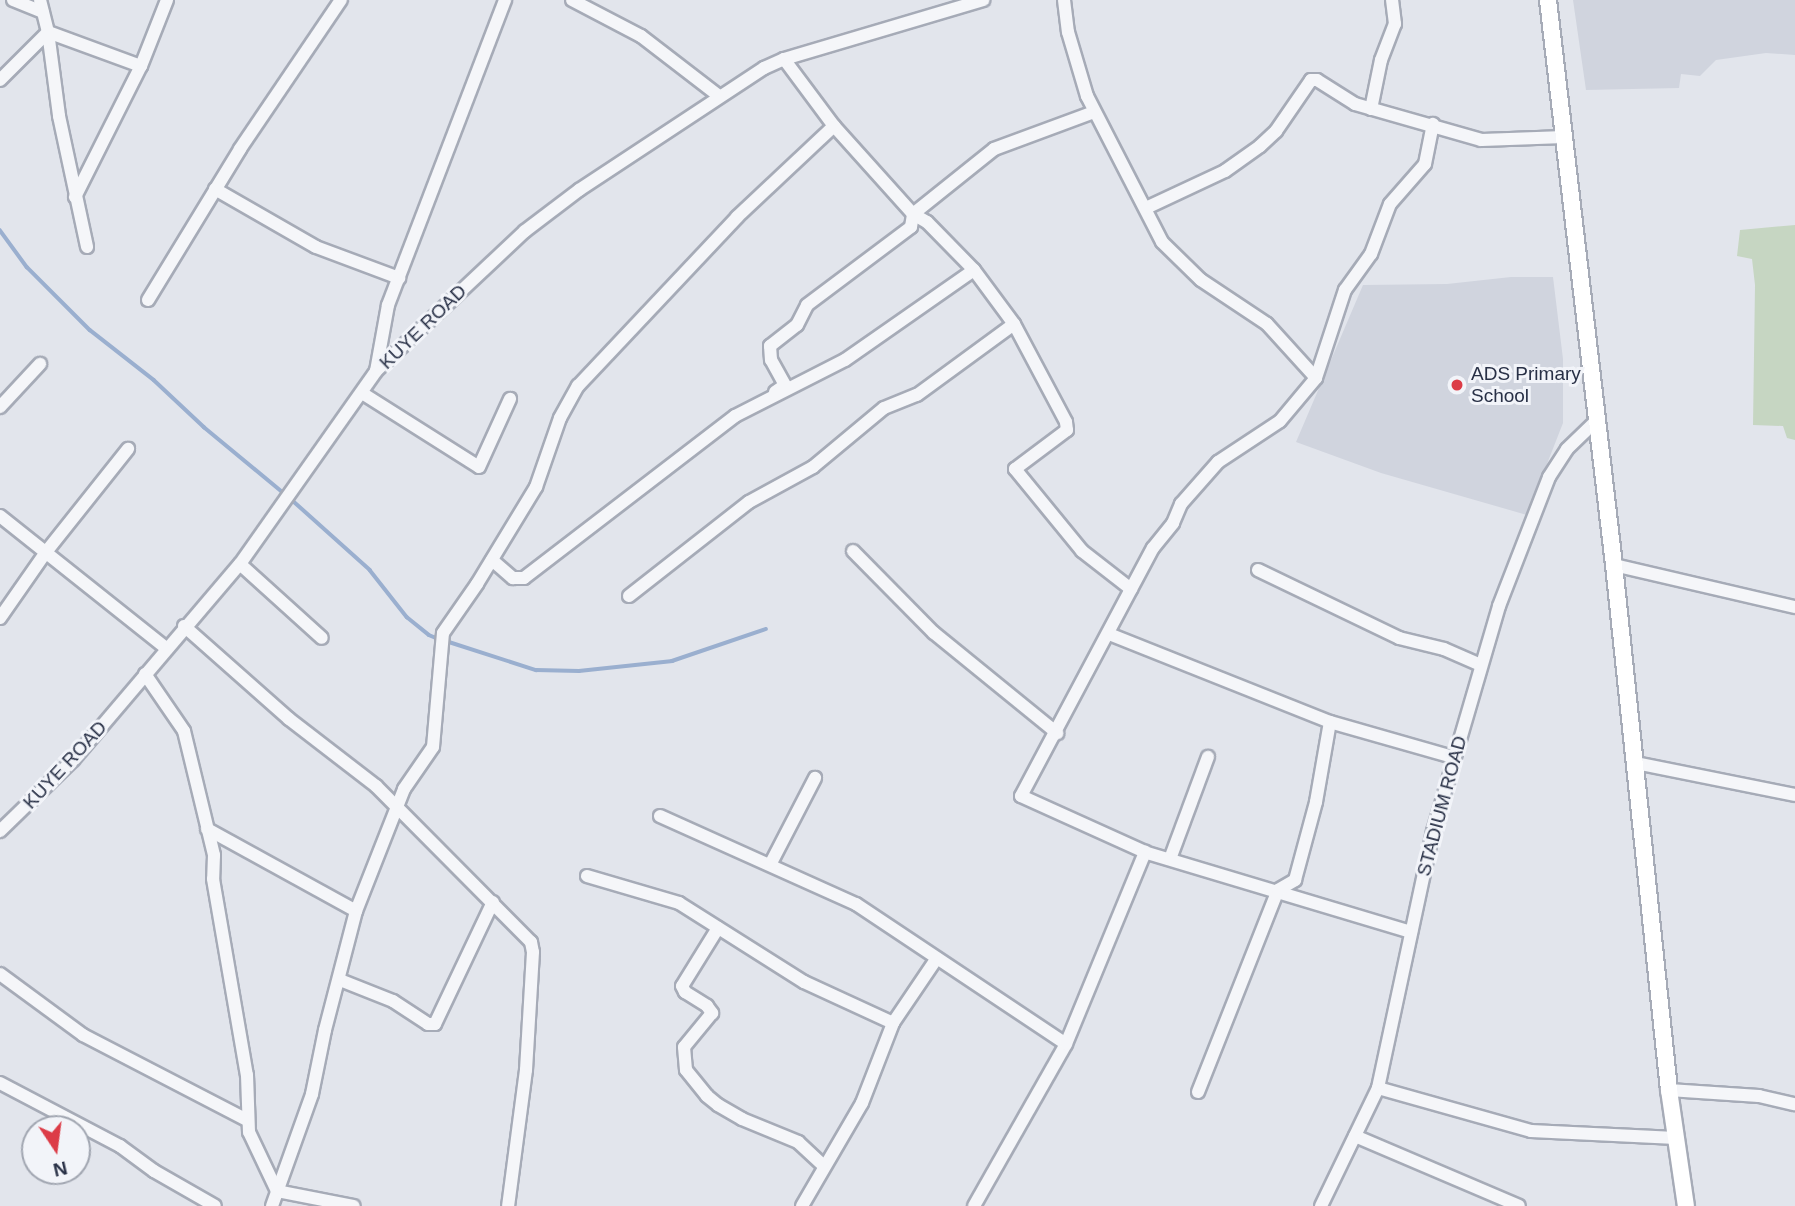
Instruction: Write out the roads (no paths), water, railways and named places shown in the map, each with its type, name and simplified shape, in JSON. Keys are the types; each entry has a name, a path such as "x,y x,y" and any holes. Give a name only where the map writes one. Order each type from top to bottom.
{"main road":[{"path":"1548,0 1636,763 1669,1090 1686,1206"}],"street":[{"path":"13,0 41,6 48,32 59,116 87,247"},
{"path":"75,197 141,66 167,0"},
{"path":"148,300 215,189 341,0"},
{"path":"376,372 382,329 399,278 505,0"},
{"path":"572,0 641,36 719,96"},
{"name":"KUYE ROAD","path":"3,824 73,760 184,626 240,564 376,372 525,231 579,190 719,96 784,59 983,0"},
{"path":"1064,0 1068,32 1094,113 1146,208 1149,222 1182,263 1201,280 1267,324 1316,378"},
{"path":"1371,109 1381,60 1395,24 1392,0"},
{"path":"48,32 141,66"},
{"path":"0,80 48,32"},
{"path":"784,59 834,127 913,214 927,222 974,270 1014,324 1066,422 1067,430 1014,469 1082,551 1131,589"},
{"path":"1146,208 1225,171 1260,146 1276,131 1311,80 1317,80 1355,104 1433,124 1481,140 1565,137"},
{"path":"761,401 785,385 771,360 770,346 797,325 807,305 911,227 913,214 994,149 1094,113"},
{"path":"1411,932 1145,852 1021,796 1057,733 1153,548 1201,478 1226,456 1280,421 1316,378 1345,290 1371,254 1390,204 1425,164 1433,124"},
{"path":"272,1206 313,1094 325,1030 356,911 411,775 433,747 443,633 492,560 536,487 560,418 587,374 763,191 834,127"},
{"path":"215,189 316,247 399,278"},
{"path":"492,560 513,578 524,578 735,416 853,355 974,270"},
{"path":"629,596 749,502 813,467 884,408 918,395 1014,324"},
{"path":"0,407 40,364"},
{"path":"362,393 479,467 510,399"},
{"name":"STADIUM ROAD","path":"1321,1206 1378,1088 1411,932 1453,757 1499,606 1549,477 1567,449 1596,421"},
{"path":"0,618 46,552 128,449"},
{"path":"0,516 166,649"},
{"path":"853,551 934,633 1057,733"},
{"path":"240,564 323,638"},
{"path":"1614,565 1795,607"},
{"path":"1258,570 1398,638 1444,649 1481,665"},
{"path":"184,626 289,719 376,786 531,942 534,952 526,1070 508,1206"},
{"path":"1109,634 1330,722 1453,757"},
{"path":"145,674 184,731 214,855 213,879 247,1075 247,1120 277,1191"},
{"path":"1198,1092 1278,890 1295,880 1316,802 1330,722"},
{"path":"1170,859 1208,757"},
{"path":"1636,763 1795,794"},
{"path":"771,863 815,778"},
{"path":"660,816 771,863 856,904 1066,1044"},
{"path":"207,829 356,911"},
{"path":"974,1206 1066,1044 1145,852"},
{"path":"587,876 664,897 804,982 892,1023"},
{"path":"340,980 394,1001 428,1024 435,1024 493,902"},
{"path":"718,928 682,986 685,992 707,1006 712,1013 684,1047 685,1070 718,1105 742,1119 798,1142 823,1165"},
{"path":"802,1206 823,1165 862,1102 892,1023 937,958"},
{"path":"0,974 82,1035 247,1120"},
{"path":"0,1083 120,1146 154,1171 215,1206"},
{"path":"1378,1088 1531,1130 1676,1138"},
{"path":"1669,1090 1759,1096 1795,1104"},
{"path":"1355,1136 1519,1206"},
{"path":"277,1191 354,1206"}],"waterway":[{"path":"0,230 27,267 90,330 154,380 204,427 285,494"},
{"path":"291,499 370,570 407,617 429,635 439,639"},
{"path":"446,641 536,670 579,671 672,661 766,629"}],"place":[{"name":"ADS Primary School","path":"1457,385"}]}
